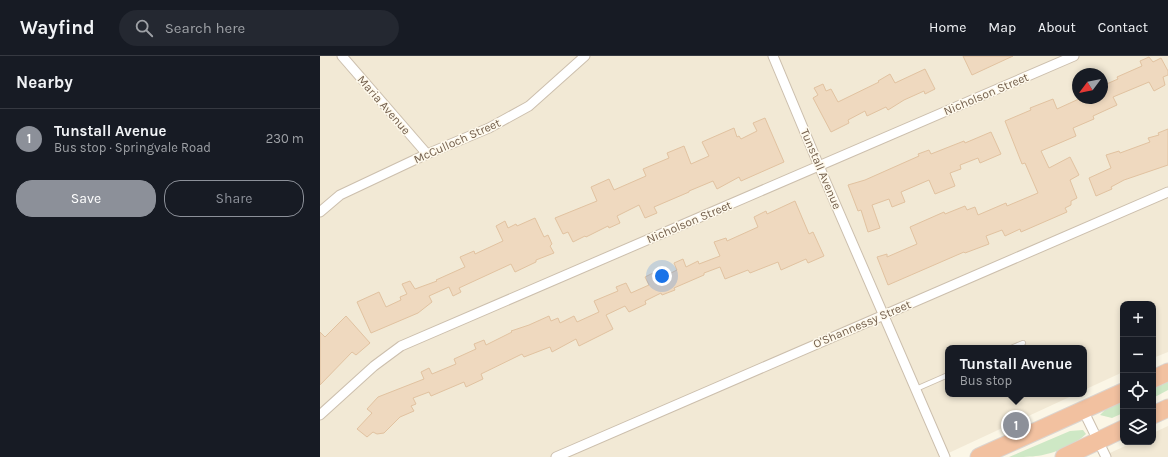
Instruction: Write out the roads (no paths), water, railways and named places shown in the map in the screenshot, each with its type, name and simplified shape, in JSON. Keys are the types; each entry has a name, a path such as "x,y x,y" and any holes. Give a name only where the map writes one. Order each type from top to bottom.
{"highway":[{"path":"1156,378 1168,372"},
{"path":"979,457 1120,393"},
{"path":"1156,414 1168,408"},
{"path":"1064,457 1120,430"}],"street":[{"name":"Maria Avenue","path":"342,56 427,154"},
{"name":"McCulloch Street","path":"320,212 340,194 427,154 489,128 529,106 585,56"},
{"name":"Tunstall Avenue","path":"774,56 819,166 945,457"},
{"name":"Nicholson Street","path":"320,415 374,366 401,346 1074,56"},
{"name":"O'Shannessy Street","path":"556,457 1168,192"},
{"path":"1083,410 1106,457"}],"lane":[{"path":"1019,345 1024,343"},
{"path":"916,389 945,376"}],"place":[{"name":"Tunstall Avenue","path":"1016,425"}]}
